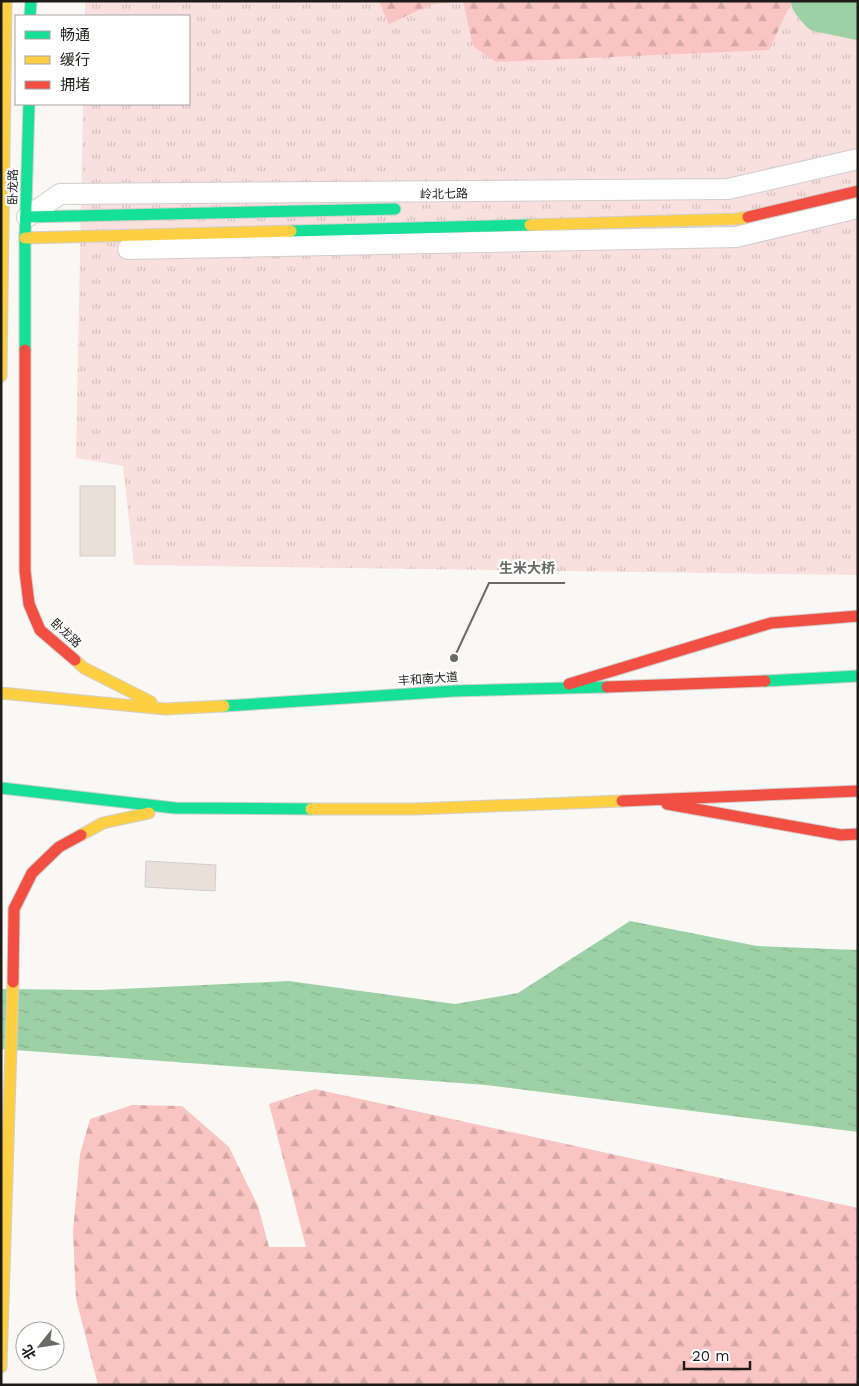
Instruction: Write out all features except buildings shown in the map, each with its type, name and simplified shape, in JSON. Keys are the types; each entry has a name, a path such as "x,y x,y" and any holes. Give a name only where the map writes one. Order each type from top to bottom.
{"main road":[{"name":"卧龙路","path":"1,376 6,1"},
{"path":"30,15 31,1"},
{"name":"卧龙路","path":"29,105 26,217 25,571 29,604 40,630 84,668 166,709"},
{"path":"26,238 737,219 858,191"},
{"name":"岭北七路","path":"26,217 404,209"},
{"path":"558,687 771,623 858,616"},
{"name":"丰和南大道","path":"1,693 166,709 454,691 718,684 858,676"},
{"path":"1,788 175,808 415,810 858,791"},
{"path":"643,800 841,835 858,834"},
{"path":"1,1367 10,1116 14,909 32,873 58,847 103,823 175,808"}],"street":[{"path":"26,217 60,194 728,189 858,159"},
{"path":"26,238 57,250 736,237 858,208"}],"green space":[{"path":"85,1 858,1 858,575 134,565 123,466 76,458 83,105 190,105 190,15 85,15"},
{"path":"379,1 461,1 430,5 389,24"},
{"path":"463,1 792,1 769,50 496,62 473,46"},
{"path":"315,1089 858,1208 858,1385 98,1385 76,1299 73,1232 80,1154 90,1119 132,1105 182,1106 229,1147 258,1206 269,1247 306,1247 269,1104"}],"water":[{"path":"630,921 757,946 858,950 858,1132 486,1085 1,1049 1,989 100,990 289,981 455,1004 518,993"}],"waterway":[{"path":"811,1 820,12 858,20"}],"traffic: fast":[{"path":"30,15 31,1"},
{"path":"25,350 25,238 29,105"},
{"path":"27,217 395,209"},
{"path":"291,231 530,225"},
{"path":"765,681 858,676"},
{"path":"224,706 454,691 607,687"},
{"path":"1,788 175,808 311,809"}],"traffic: slow":[{"path":"1,376 6,1"},
{"path":"530,225 737,219 748,217"},
{"path":"25,238 291,231"},
{"path":"75,660 84,668 151,702"},
{"path":"1,693 165,709 224,706"},
{"path":"311,809 415,809 622,801"},
{"path":"81,835 103,823 149,813"},
{"path":"1,1367 13,982"}],"traffic: jam":[{"path":"748,217 858,191"},
{"path":"25,350 25,571 29,604 40,630 75,660"},
{"path":"569,684 771,623 858,616"},
{"path":"607,687 765,681"},
{"path":"622,801 858,791"},
{"path":"667,804 841,835 858,834"},
{"path":"13,982 14,909 32,873 59,847 81,835"}],"place":[{"name":"生米大桥","path":"454,658"}]}
